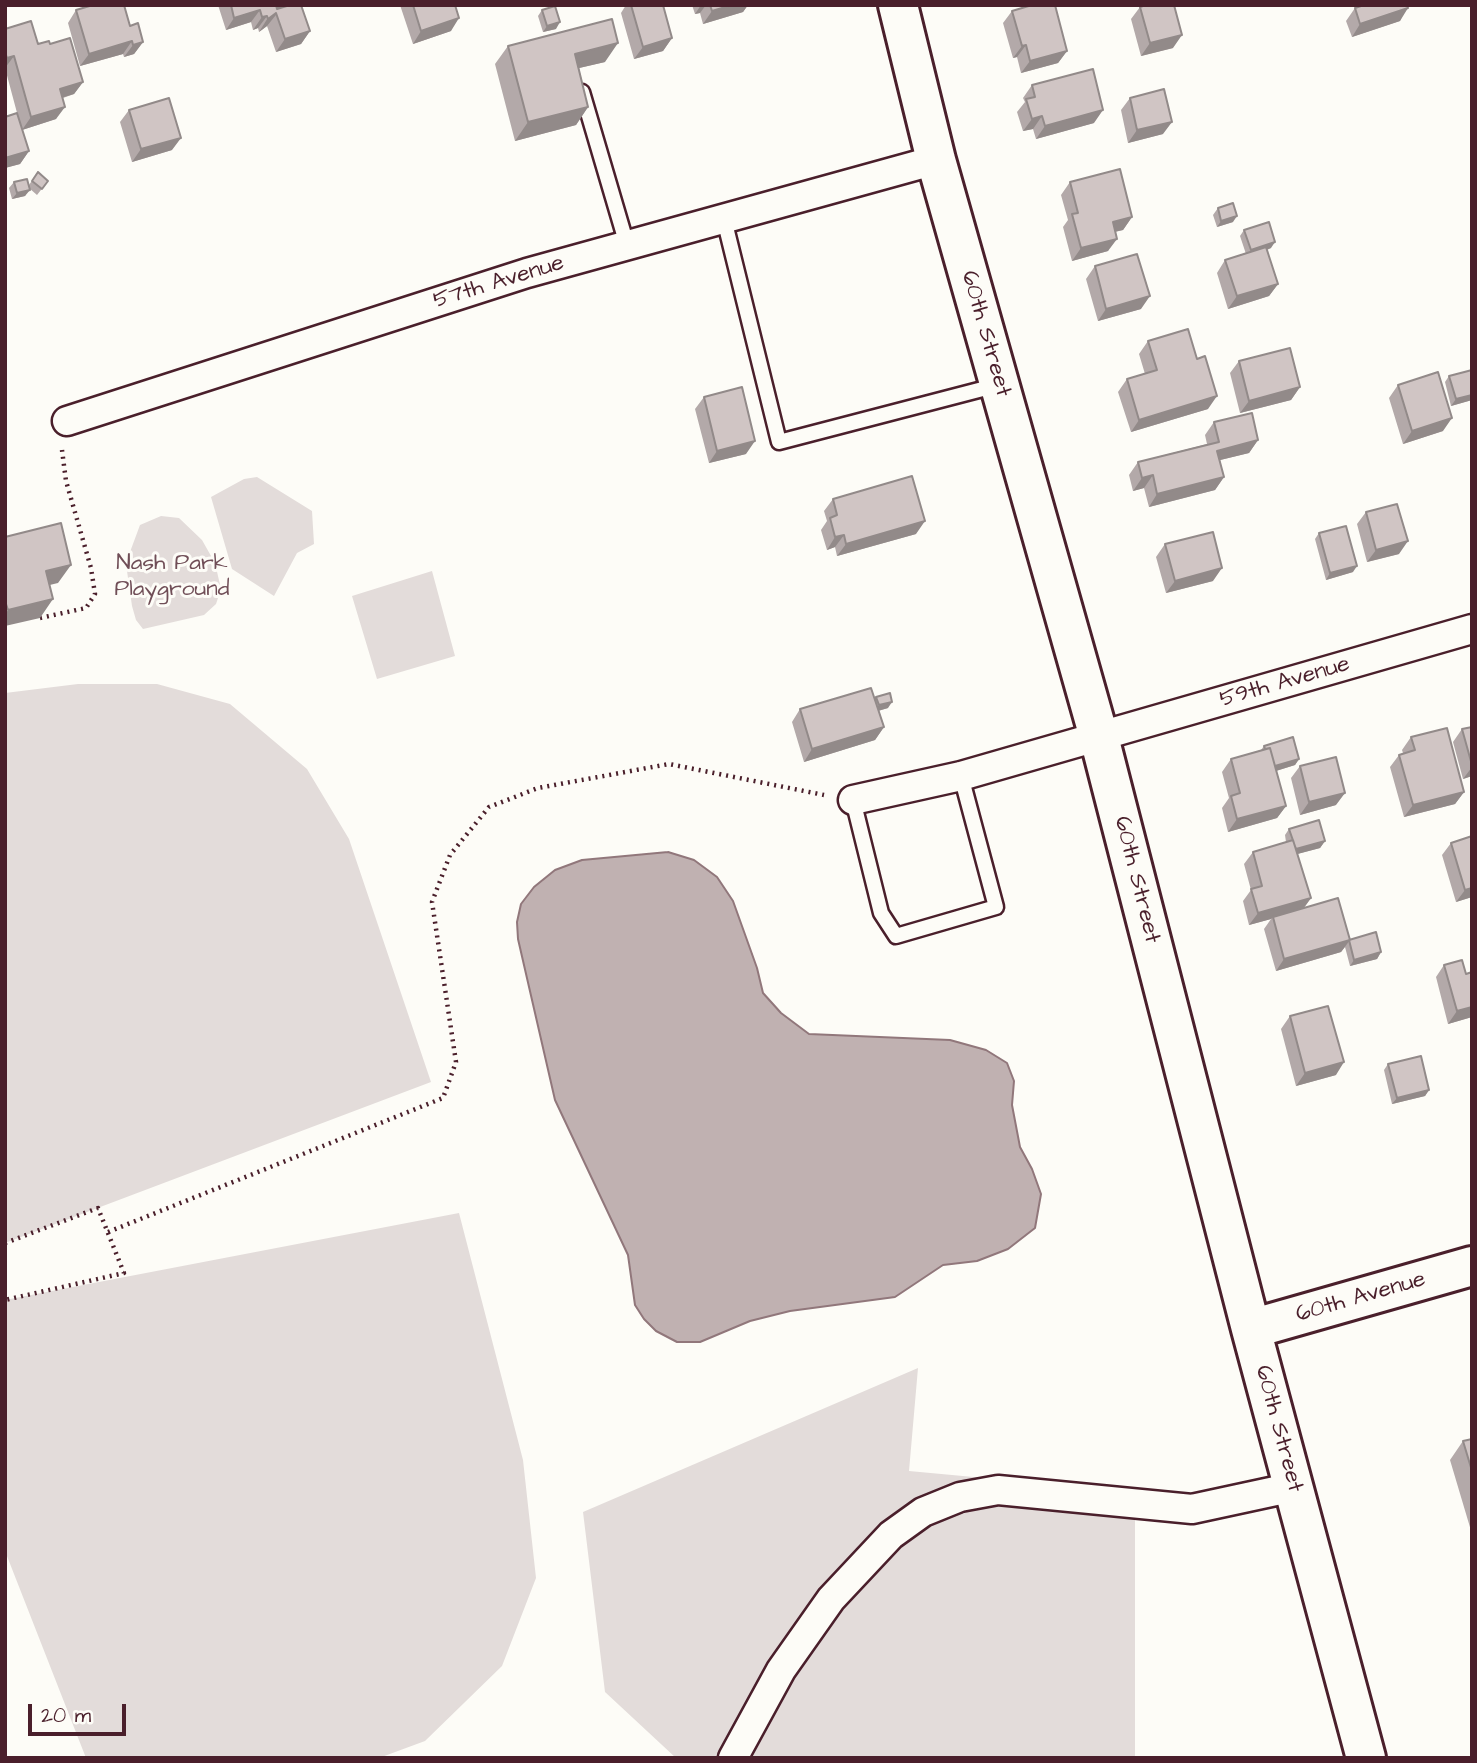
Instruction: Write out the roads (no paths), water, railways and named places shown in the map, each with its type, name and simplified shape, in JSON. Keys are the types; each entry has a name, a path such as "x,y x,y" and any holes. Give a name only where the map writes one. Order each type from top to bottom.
{"street":[{"name":"60th Street","path":"898,5 936,160 1099,737 1251,1329 1366,1758"},
{"name":"57th Avenue","path":"66,432 527,273 936,160"},
{"name":"59th Avenue","path":"853,800 961,776 1472,629"},
{"name":"60th Avenue","path":"1251,1329 1472,1266"},
{"path":"733,1758 781,1670 831,1599 891,1535 923,1512 960,1497 998,1489 1192,1509 1294,1487"}],"lane":[{"path":"579,80 627,246"},
{"path":"724,219 779,442 999,384"},
{"path":"853,800 881,914 896,936 996,907 961,776"}],"park label":[{"name":"Nash Park Playground","path":"172,577"}]}
